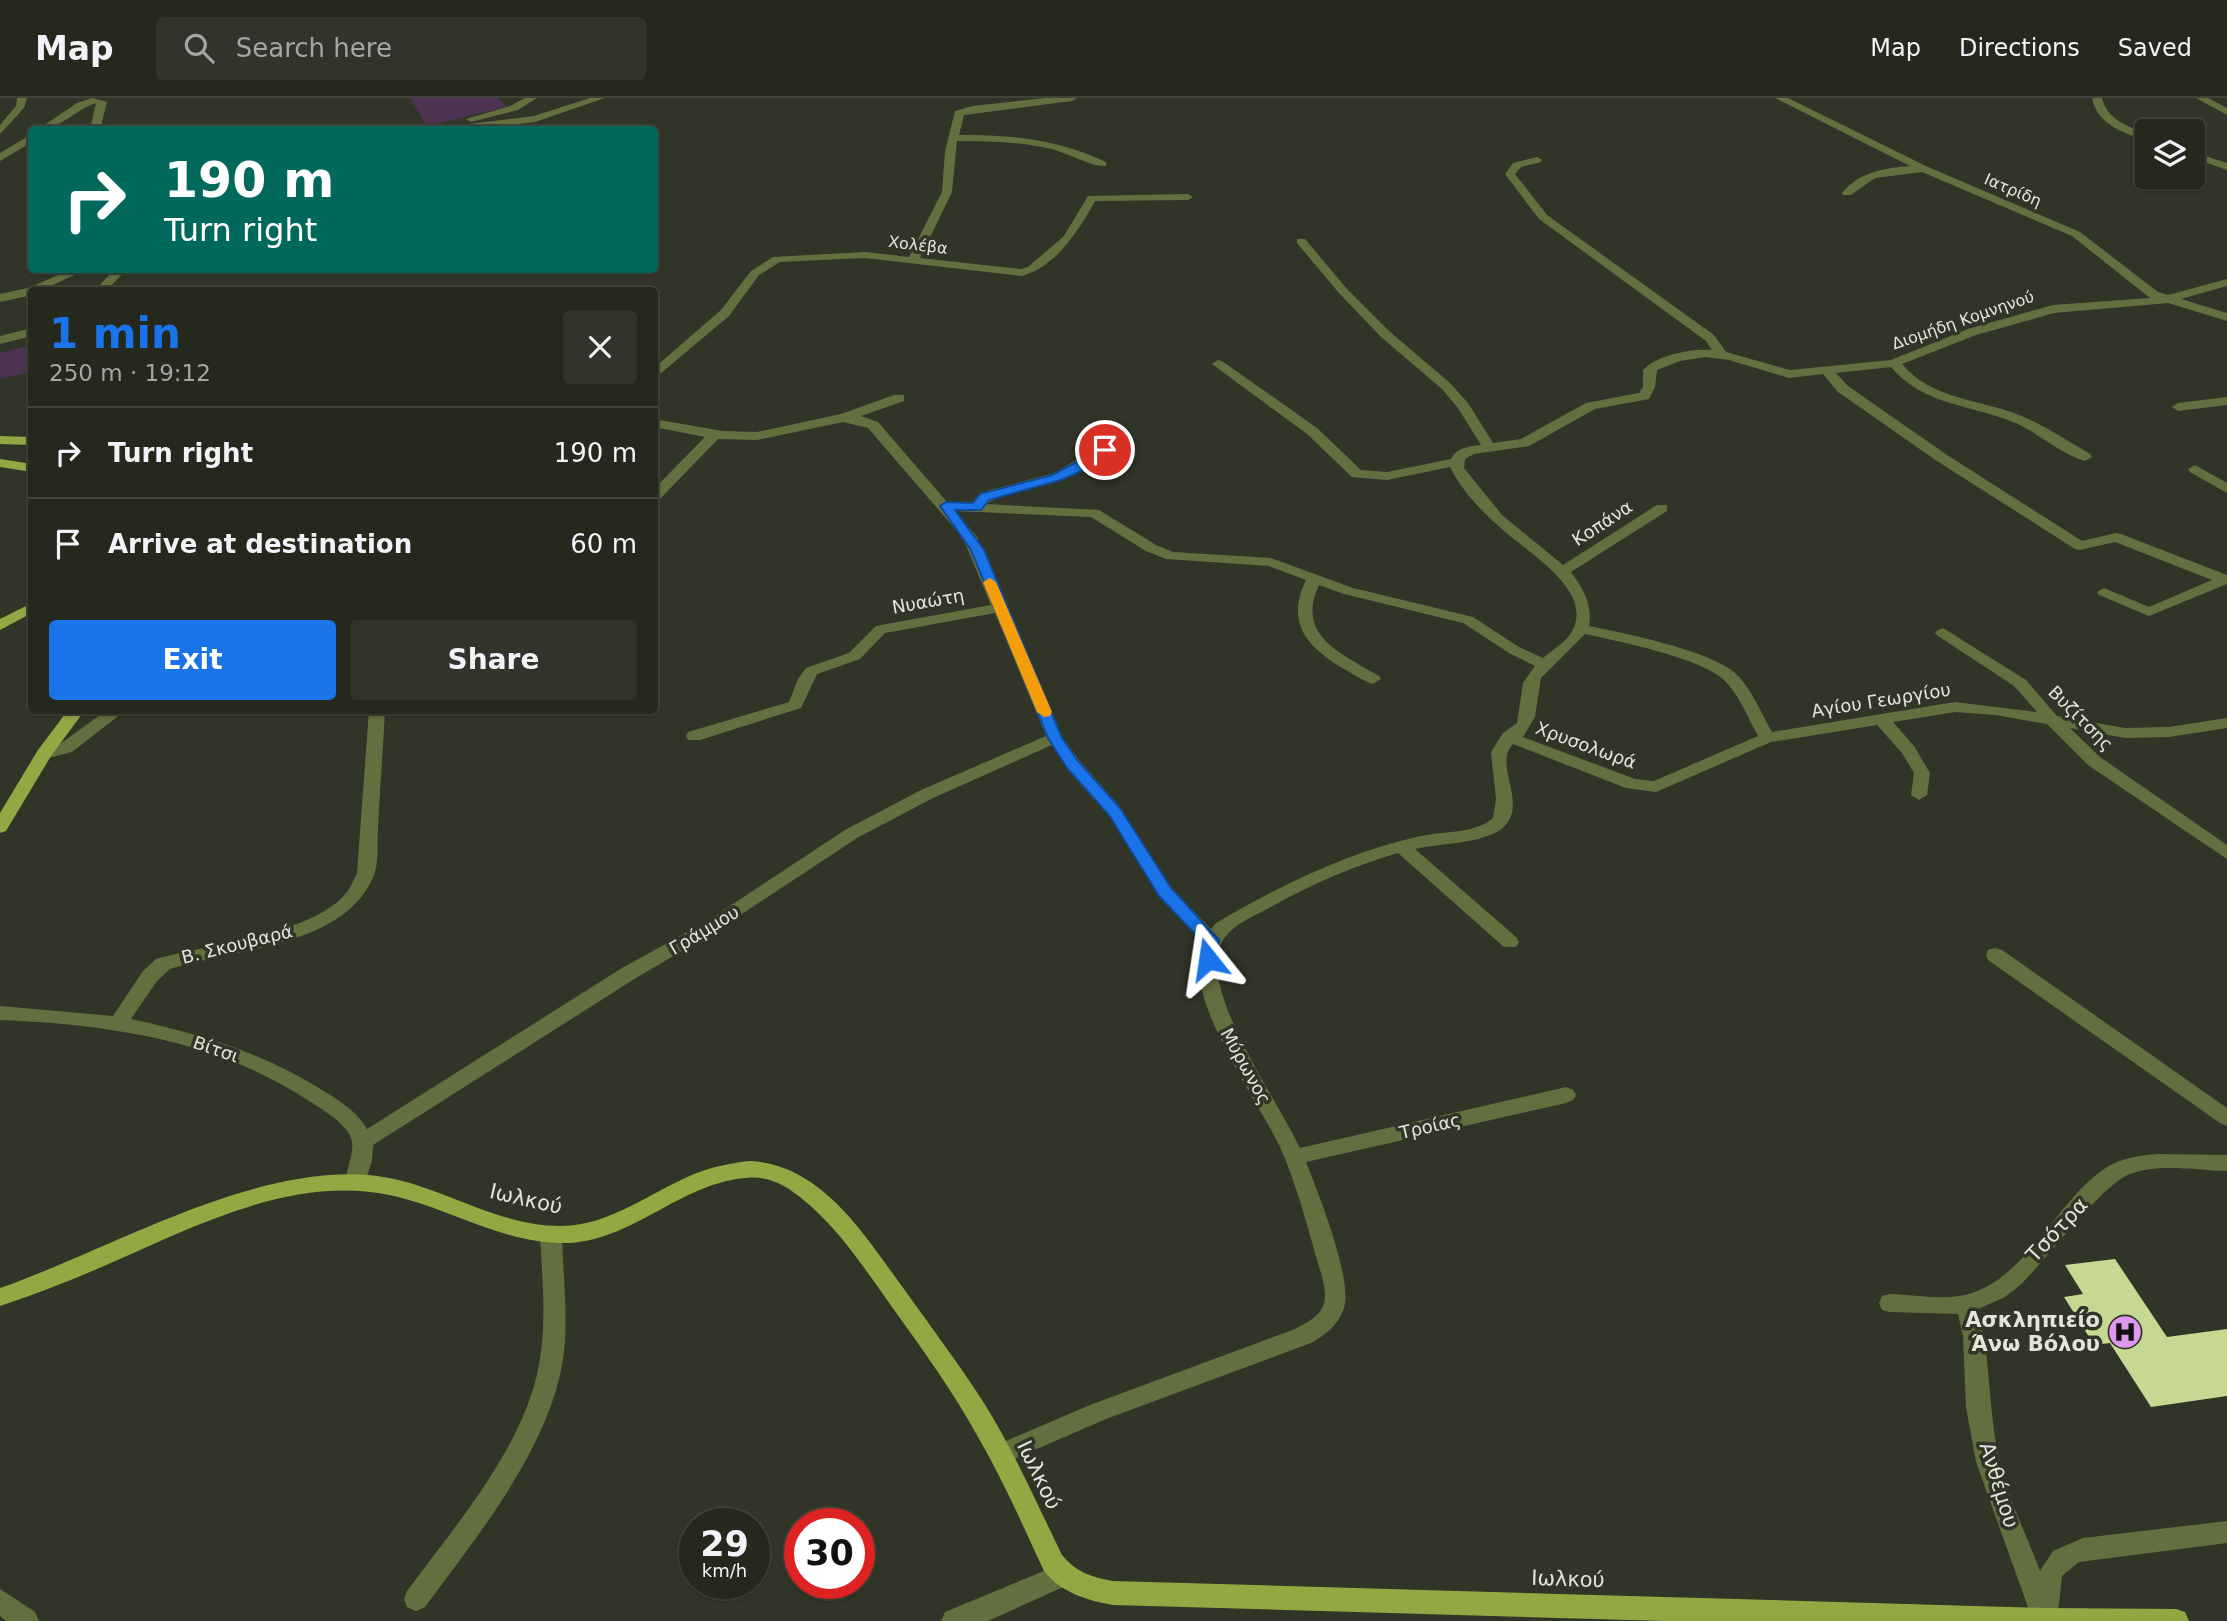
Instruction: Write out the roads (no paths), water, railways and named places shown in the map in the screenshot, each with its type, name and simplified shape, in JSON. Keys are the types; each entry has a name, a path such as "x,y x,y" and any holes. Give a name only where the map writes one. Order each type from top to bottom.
{"main road":[{"path":"0,440 28,441"},
{"path":"0,463 28,467"},
{"path":"0,625 28,609"},
{"path":"0,827 44,754 75,714"},
{"name":"Ιωλκού","path":"0,1297 53,1279 176,1226 242,1202 316,1186 356,1182 385,1185 510,1225 551,1235 576,1235 606,1229 729,1171 753,1169 784,1176 821,1202 867,1255 952,1373 1000,1454 1053,1563 1063,1575 1080,1586 1113,1593 2045,1620 2176,1621"}],"street":[{"path":"0,131 21,106 22,98"},
{"path":"452,126 514,108 532,98"},
{"path":"452,126 535,120 600,98"},
{"path":"913,260 947,191 953,138 959,113 965,110 1072,98"},
{"name":"Ιατρίδη","path":"1780,98 1924,169 2076,234 2142,287 2165,300 2227,317"},
{"path":"2097,98 2098,106 2113,122 2135,132"},
{"path":"2200,98 2227,112"},
{"path":"48,126 80,104 98,99 102,105 96,126"},
{"path":"953,138 997,138 1056,145 1078,151 1102,164"},
{"path":"0,158 28,140"},
{"path":"1537,160 1517,165 1510,174 1539,212 1702,332 1722,355"},
{"path":"2205,161 2227,167"},
{"path":"1847,193 1860,180 1877,173 1924,169"},
{"name":"Χολέβα","path":"658,372 725,313 755,273 771,261 855,255 1013,274 1025,272 1068,238 1092,198 1188,197"},
{"path":"1301,241 1343,291 1385,334 1447,386 1489,447"},
{"path":"41,287 72,273"},
{"path":"104,287 117,273"},
{"path":"2165,300 2227,282"},
{"path":"0,298 28,292"},
{"name":"Διομήδη Κομνηνού","path":"1219,364 1312,431 1357,474 1387,476 1457,462 1462,453 1533,440 1591,406 1644,396 1648,387 1649,370 1690,355 1722,355 1789,374 1827,371 1894,363 1972,332 2053,309 2165,300"},
{"path":"0,340 28,333"},
{"path":"1894,363 1909,380 1924,389 2011,416 2085,457"},
{"path":"1827,371 1843,389 1942,458 2080,546 2116,537 2226,580"},
{"path":"658,424 739,437 765,435 846,417 898,398"},
{"path":"2178,407 2227,401"},
{"path":"846,417 864,420 873,425 946,506 977,550 1055,738 1073,764 1115,812 1165,892 1185,916 1211,940 1222,927 1303,883 1353,860 1401,846 1480,832 1498,825 1502,818 1504,805 1498,759 1502,744 1526,722 1529,687 1544,664 1573,641 1582,629 1584,620 1571,581 1563,571 1522,540 1504,522 1460,474 1457,462"},
{"path":"658,494 716,433"},
{"path":"976,507 978,502 994,493 1075,470 1117,441"},
{"path":"2195,469 2227,489"},
{"path":"946,506 1086,511 1101,516 1151,548 1171,556 1271,562 1359,594 1468,621 1514,650 1544,664"},
{"name":"Κοπάνα","path":"1563,571 1662,508"},
{"path":"1315,577 1305,601 1304,619 1312,636 1327,651 1373,679"},
{"path":"2104,592 2149,612 2226,580"},
{"name":"Νυαώτη","path":"694,736 795,705 808,676 814,670 860,652 880,629 999,608"},
{"path":"1582,629 1629,639 1725,672 1737,687 1766,738"},
{"name":"Βυζίτσης","path":"1943,633 2020,683 2052,720 2094,761 2227,853"},
{"name":"Αγίου Γεωργίου","path":"1766,738 1955,707 1995,710 2088,728 2148,734 2227,723"},
{"path":"44,754 66,748 113,714"},
{"name":"Β. Σκουβαρά","path":"118,1023 150,976 163,964 277,936 339,911 357,895 366,873 377,714"},
{"path":"1880,718 1908,750 1922,773 1920,795"},
{"name":"Χρυσολωρά","path":"1509,737 1632,784 1656,787 1766,738"},
{"name":"Γράμμου","path":"363,1141 629,973 723,919 851,834 927,794 1055,738"},
{"path":"1401,846 1510,942"},
{"name":"Μύρωνος","path":"1000,1454 1098,1412 1303,1336 1323,1323 1334,1306 1335,1285 1294,1157 1222,1023 1208,966 1211,940"},
{"path":"1995,955 2227,1118"},
{"name":"Βίτσι","path":"0,1013 118,1023 224,1051 281,1074 340,1111 359,1131 363,1141"},
{"name":"Τροίας","path":"1294,1157 1566,1095"},
{"path":"356,1182 363,1141"},
{"name":"Τσότρα","path":"1890,1303 1966,1304 1987,1295 2009,1281 2100,1185 2129,1166 2156,1163 2227,1163"},
{"path":"416,1599 488,1497 538,1406 550,1371 554,1345 551,1235"},
{"name":"Ανθέμου","path":"1966,1304 1973,1336 1978,1407 1988,1462 2045,1620"},
{"path":"2045,1620 2051,1568 2065,1554 2083,1549 2227,1531"},
{"path":"954,1621 982,1616 1063,1575"}],"place":[{"name":"Ασκληπιείο Άνω Βόλου","path":"2125,1332"}]}
